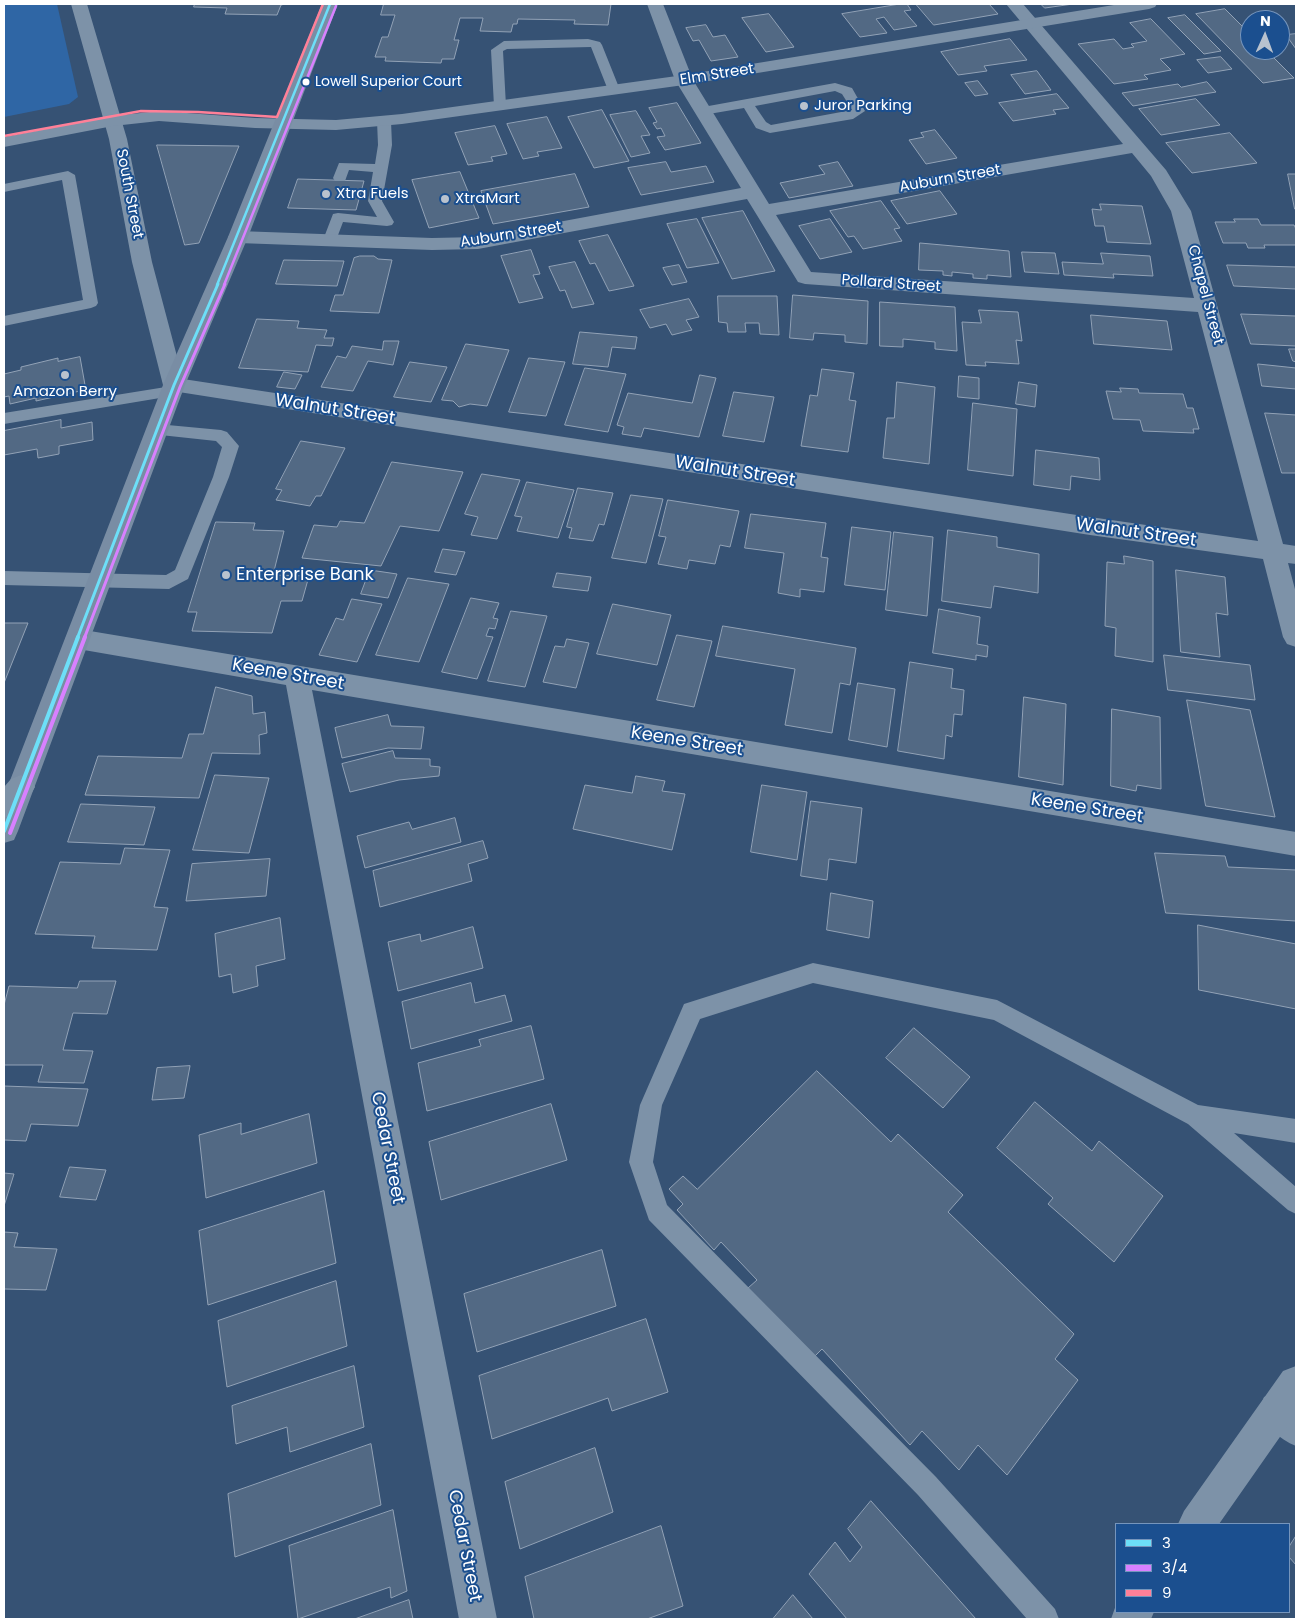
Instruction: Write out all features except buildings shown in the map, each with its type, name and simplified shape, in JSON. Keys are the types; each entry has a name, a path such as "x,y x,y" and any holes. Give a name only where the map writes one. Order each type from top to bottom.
{"main road":[{"path":"4,831 9,793 78,639 173,388 238,237 281,124 330,4"}],"street":[{"name":"South Street","path":"79,4 113,121 142,262 173,388"},
{"name":"Pollard Street","path":"655,4 684,80 805,278 1208,306"},
{"name":"Chapel Street","path":"1014,4 1159,174 1181,211 1296,638"},
{"name":"Elm Street","path":"4,142 113,121 159,116 281,124 336,125 384,121 684,80 1149,4"},
{"name":"Auburn Street","path":"763,211 1136,147"},
{"name":"Auburn Street","path":"238,237 432,244 478,243 752,192"},
{"name":"Walnut Street","path":"173,388 1080,525 1296,555"},
{"name":"Keene Street","path":"78,639 1296,844"},
{"name":"Cedar Street","path":"297,677 478,1619"},
{"path":"1198,1523 1290,1407"}],"lane":[{"path":"500,106 498,50 504,45 588,43 596,45 614,90"},
{"path":"703,111 747,103 837,87 847,91 860,111 853,115 770,129 760,125 747,103"},
{"path":"330,240 333,214 387,222 375,202 385,145 384,121"},
{"path":"340,178 344,166 381,169"},
{"path":"4,188 68,176 91,303 4,321"},
{"path":"4,419 173,388"},
{"path":"4,578 169,582 182,574 221,477 231,446 221,436 157,430"},
{"path":"1045,1619 927,1486 657,1212 641,1162 651,1105 692,1011 813,974 997,1010 1196,1116 1296,1202"},
{"path":"1196,1116 1296,1131"}],"shaded area":[{"path":"4,4 57,4 78,97 69,104 4,117"}],"transit line":[{"name":"9","path":"4,136 141,111 198,112 277,117 323,4"},
{"name":"3","path":"4,831 174,385 238,237 330,4"},
{"name":"3/4","path":"10,833 180,387 244,239 336,6"}],"place":[{"name":"Lowell Superior Court","path":"306,82"},
{"name":"Juror Parking","path":"804,106"},
{"name":"Xtra Fuels","path":"326,194"},
{"name":"XtraMart","path":"445,199"},
{"name":"Amazon Berry","path":"65,375"},
{"name":"Enterprise Bank","path":"226,575"}]}
